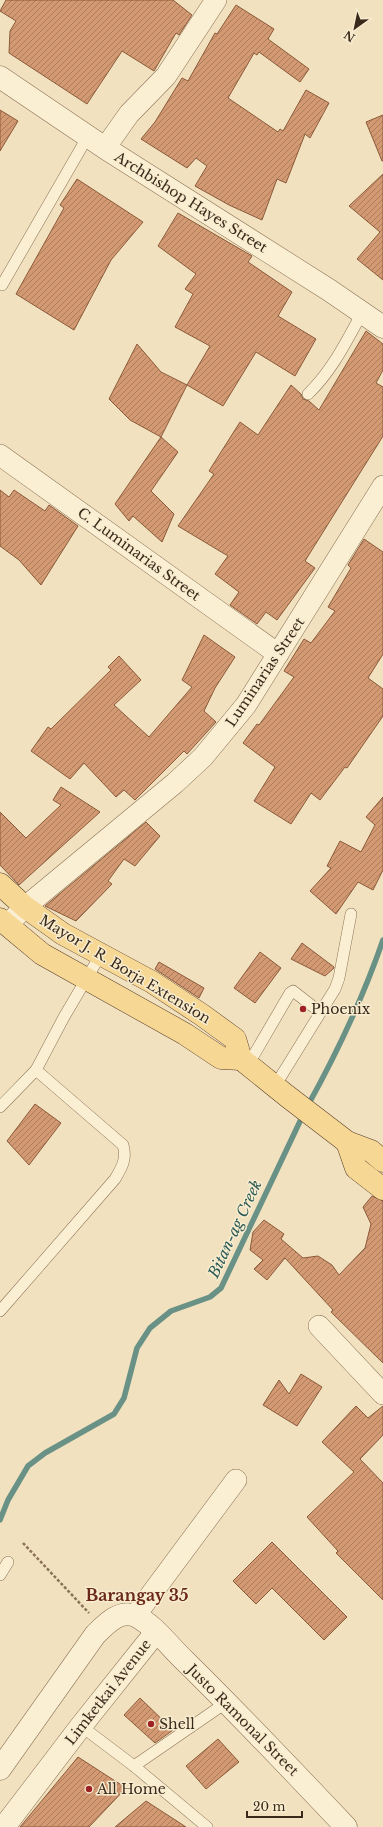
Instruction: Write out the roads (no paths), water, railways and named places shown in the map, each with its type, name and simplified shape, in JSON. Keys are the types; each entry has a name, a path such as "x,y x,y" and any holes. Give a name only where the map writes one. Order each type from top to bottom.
{"main road":[{"name":"Mayor J. R. Borja Extension","path":"0,884 25,907 63,934 152,982 202,1014 235,1039 245,1062"},
{"name":"Mayor J. R. Borja Extension","path":"2,926 42,954 185,1034 221,1058 245,1062"},
{"path":"245,1062 347,1142 371,1151 383,1161"},
{"path":"347,1142 356,1168 383,1189"}],"street":[{"path":"96,142 129,114 166,76 216,0"},
{"name":"Archbishop Hayes Street","path":"0,77 96,142 376,319"},
{"name":"C. Luminarias Street","path":"0,454 278,654"},
{"name":"Luminarias Street","path":"2,926 175,783 203,757 246,705 383,486"},
{"path":"319,1326 383,1394"},
{"path":"135,1616 236,1480"},
{"name":"Limketkai Avenue","path":"0,1769 87,1644 102,1627 119,1616 135,1616 156,1632 80,1726 4,1827"},
{"name":"Justo Ramonal Street","path":"156,1632 227,1702 346,1827"}],"lane":[{"path":"2,285 96,142"},
{"path":"308,394 321,382 331,368 376,319"},
{"path":"281,1091 320,1012 335,989 339,978 351,914"},
{"path":"0,1107 36,1070 64,1017 101,954"},
{"path":"245,1062 290,993 293,991 320,1012"},
{"path":"0,1311 115,1179 122,1167 126,1155 123,1145 36,1070"},
{"path":"0,1575 8,1562"},
{"path":"134,1766 227,1702"},
{"path":"80,1726 134,1766 207,1827"}],"waterway":[{"name":"Bitan-ag Creek","path":"307,1107 349,1025 383,940"},
{"name":"Bitan-ag Creek","path":"0,1520 8,1500 28,1466 45,1453 114,1414 124,1398 137,1348 150,1328 171,1311 210,1297 221,1288 303,1115"}],"place":[{"name":"Phoenix","path":"303,1009"},
{"name":"Shell","path":"151,1724"},
{"name":"All Home","path":"89,1789"}],"district":[{"name":"Barangay 35","path":"137,1595"}]}
